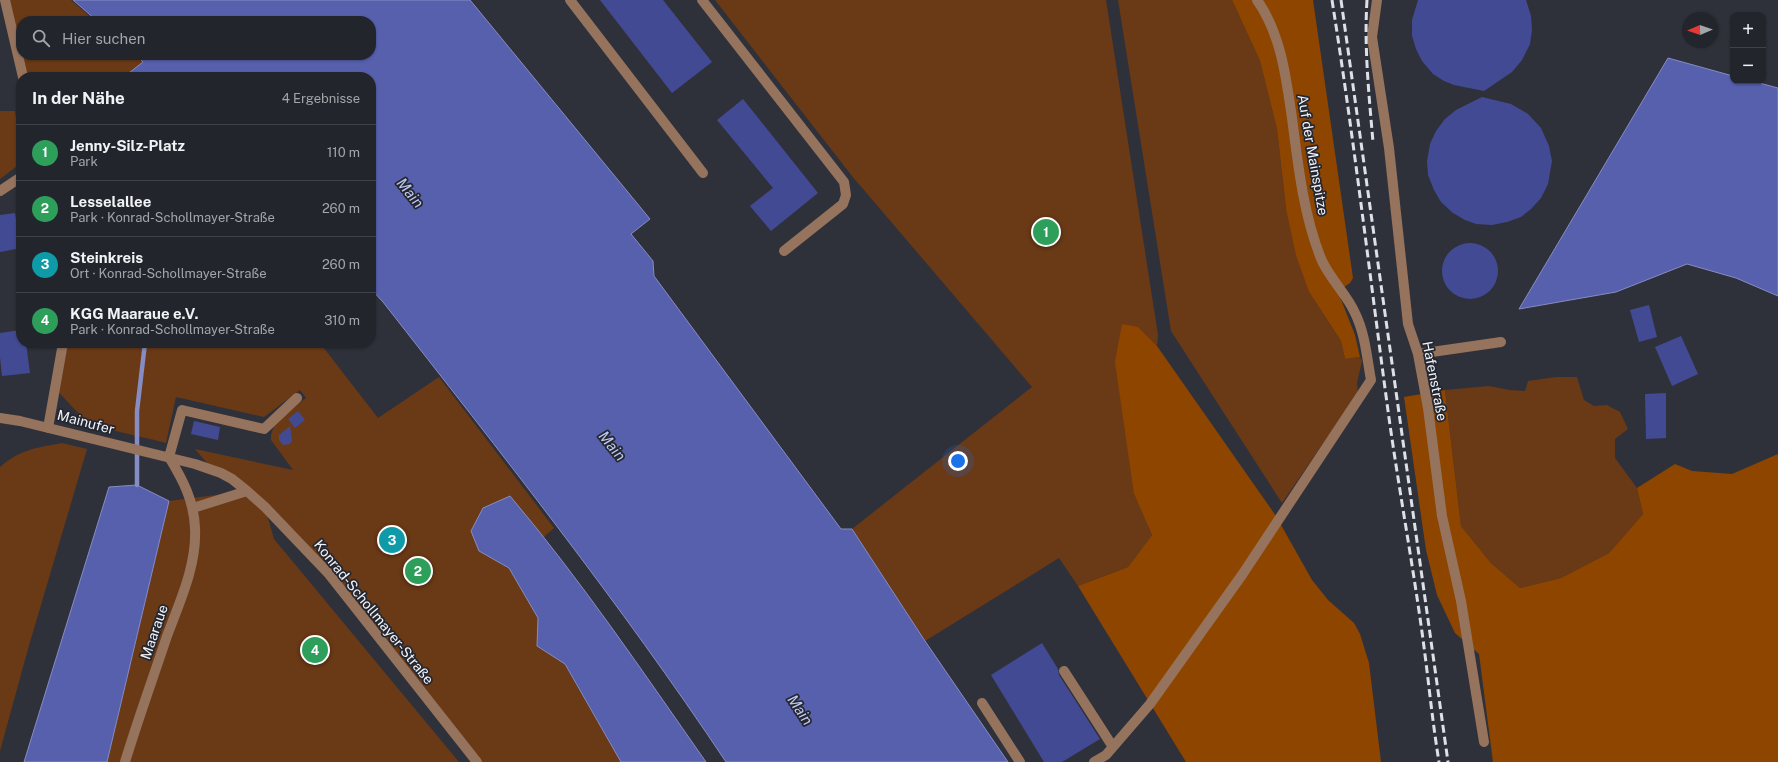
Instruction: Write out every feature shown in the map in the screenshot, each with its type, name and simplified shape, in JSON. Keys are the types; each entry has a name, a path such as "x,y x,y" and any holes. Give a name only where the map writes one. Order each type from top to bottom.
{"street":[{"path":"5,0 16,47"},
{"path":"570,0 703,174"},
{"path":"702,0 844,182 846,195 843,204 784,251"},
{"name":"Auf der Mainspitze","path":"1113,747 1150,704 1242,575 1371,380 1362,334 1355,312 1340,292 1320,258 1303,198 1284,68 1268,15 1257,0"},
{"name":"Hafenstraße","path":"1377,0 1372,37 1391,164 1408,324 1418,354 1428,408 1442,516 1461,601 1484,742"},
{"path":"19,60 22,72"},
{"path":"0,191 16,180"},
{"path":"1418,354 1500,342"},
{"name":"Mainufer","path":"62,348 48,428 148,452"},
{"path":"169,457 182,410 264,429 297,398"},
{"path":"0,418 48,428"},
{"name":"Konrad-Schollmayer-Straße","path":"148,452 212,469 232,479 265,507 328,573 476,762"},
{"name":"Maaraue","path":"125,762 191,566 195,539 192,508 182,479 169,457"},
{"path":"192,508 247,492"},
{"path":"1064,671 1113,747 1094,762"},
{"path":"982,703 1020,762"}],"shaded area":[{"path":"5,0 71,0 89,16 16,16 16,47"},
{"path":"715,0 1106,0 1158,335 1157,346 1138,327 1134,494 1152,535 1128,567 1078,586 1059,558 925,641 852,529 1032,387 852,176"},
{"path":"1118,0 1232,0 1260,61 1277,129 1286,209 1309,292 1341,341 1345,359 1360,357 1362,361 1357,383 1358,393 1282,503 1171,331"},
{"path":"1232,0 1313,0 1353,278 1350,283 1344,287 1340,297 1355,335 1360,357 1345,359 1341,341 1309,292 1296,255 1286,209 1277,129 1260,61"},
{"path":"19,60 140,60 143,62 131,72 22,72"},
{"path":"0,111 15,111 16,167 0,179"},
{"path":"1122,324 1138,327 1157,346 1276,516 1312,580 1328,600 1354,623 1360,634 1369,663 1381,762 1186,762 1078,586 1128,567 1152,535 1134,494 1115,362"},
{"path":"62,348 324,348 378,418 439,377 554,528 509,568 621,762 477,762 399,662 265,508 274,539 459,762 107,762 169,501 247,491 212,469 195,449 293,470 271,440 271,435 275,422 306,398 300,390 264,417 176,397 166,443 101,427 92,423 78,413 55,389"},
{"path":"1556,377 1577,377 1584,400 1594,406 1607,405 1620,412 1628,429 1615,439 1615,458 1637,488 1643,514 1609,553 1561,578 1520,588 1491,563 1461,526 1445,390 1489,386 1509,390 1525,391 1528,381"},
{"path":"1445,390 1461,526 1491,563 1520,588 1561,578 1609,553 1643,514 1637,488 1675,464 1692,471 1732,474 1778,454 1778,762 1493,762 1479,654 1455,633 1437,595 1426,550 1404,397"},
{"path":"62,443 87,449 28,649 0,751 0,467 15,456 29,450"}],"water":[{"name":"Main","path":"73,0 470,0 650,219 631,234 653,261 654,276 841,529 852,529 925,641 1008,762 726,762 686,703 602,586 471,415 376,294 376,72 130,72 143,62 141,60 376,60 376,16 91,16"},
{"path":"1668,58 1730,75 1730,84 1763,84 1778,88 1778,296 1736,278 1687,264 1616,292 1519,309"},
{"path":"137,485 169,501 107,762 24,762 109,487"},
{"path":"510,496 587,593 706,762 621,762 565,664 537,646 538,618 509,568 479,551 471,531 483,508"}],"building":[{"path":"600,0 663,0 712,62 672,93"},
{"path":"1418,0 1526,0 1531,16 1532,30 1530,44 1522,60 1512,72 1484,91 1454,85 1433,74 1422,61 1416,49 1412,36 1412,20"},
{"path":"1482,97 1511,104 1528,114 1541,128 1549,146 1552,161 1548,184 1541,198 1531,209 1521,217 1492,225 1476,224 1453,213 1441,202 1428,175 1427,161 1430,144 1436,131 1445,119 1456,110"},
{"path":"743,99 818,193 771,231 750,206 773,188 717,120"},
{"path":"15,213 16,249 0,252 0,215"},
{"path":"1470,243 1481,245 1490,251 1496,260 1498,271 1496,282 1490,291 1481,297 1470,299 1459,297 1450,291 1444,282 1442,271 1444,260 1450,251 1459,245"},
{"path":"1649,305 1657,337 1639,342 1630,310"},
{"path":"16,331 16,348 27,348 30,373 2,376 0,333"},
{"path":"1681,336 1698,374 1672,386 1655,347"},
{"path":"1666,393 1666,438 1646,439 1645,394"},
{"path":"298,411 305,420 295,428 288,419"},
{"path":"194,421 220,427 218,440 191,434"},
{"path":"290,426 292,440 290,444 283,445 279,440 279,435"},
{"path":"1042,643 1058,669 1059,675 1100,739 1062,762 1044,762 991,675"}],"waterway":[{"path":"137,485 137,411 144,348"}],"railway":[{"path":"1332,0 1355,156 1389,418 1418,605 1439,762"},
{"path":"1341,0 1448,762"},
{"path":"1367,0 1367,54 1373,142"}],"place":[{"name":"Jenny-Silz-Platz","path":"1046,232"},
{"name":"Steinkreis","path":"392,540"},
{"name":"Lesselallee","path":"418,571"},
{"name":"KGG Maaraue e.V.","path":"315,650"}]}
